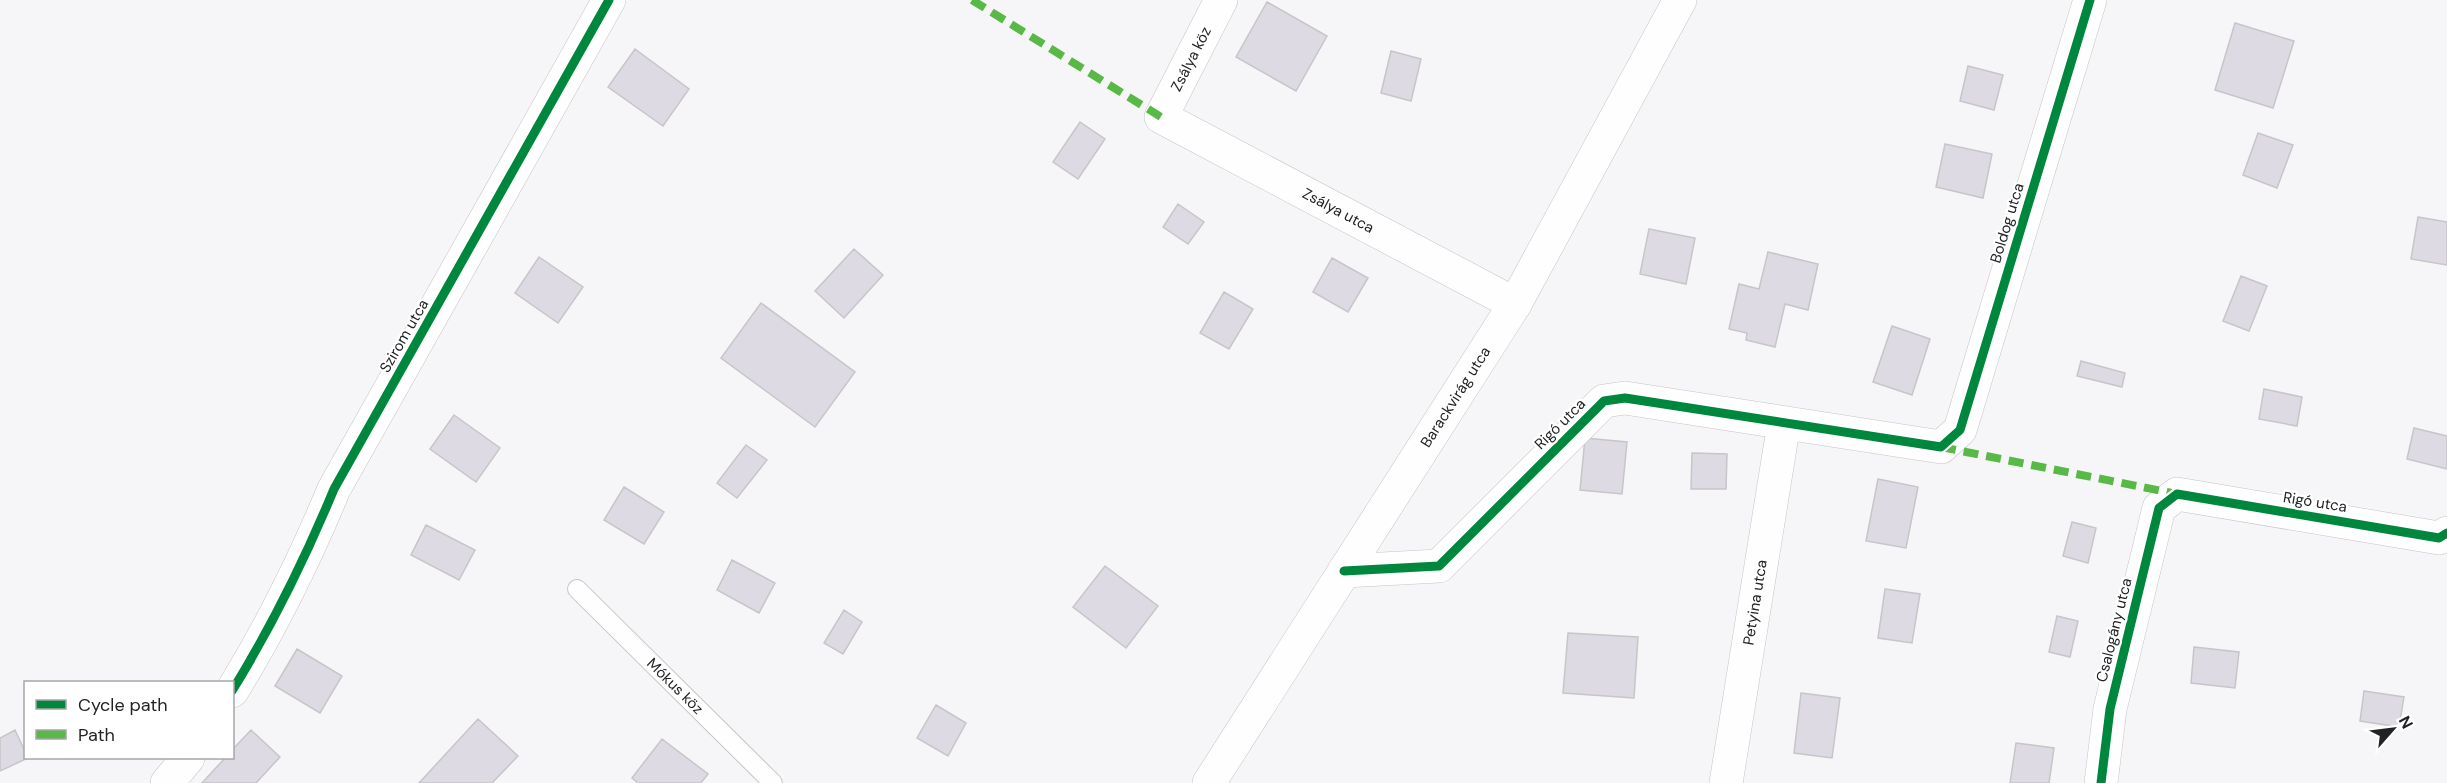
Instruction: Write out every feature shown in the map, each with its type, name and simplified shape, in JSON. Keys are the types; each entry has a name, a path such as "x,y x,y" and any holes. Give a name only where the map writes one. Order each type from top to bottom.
{"street":[{"name":"Szirom utca","path":"234,688 256,652 305,558 334,489 609,0"},
{"name":"Zsálya köz","path":"1161,117 1221,0"},
{"name":"Barackvirág utca","path":"1209,783 1515,304 1680,0"},
{"name":"Boldog utca","path":"1941,447 1960,430 2090,0"},
{"name":"Zsálya utca","path":"1161,117 1515,304"},
{"name":"Rigó utca","path":"1344,571 1439,566 1604,401 1625,398 1941,447"},
{"name":"Petyina utca","path":"1726,783 1784,423"},
{"name":"Rigó utca","path":"2177,494 2439,537 2447,533"},
{"name":"Csalogány utca","path":"2101,783 2110,709 2159,508 2177,494"},
{"path":"167,783 187,759"}],"lane":[{"name":"Mókus köz","path":"577,589 773,783"}],"building":[{"path":"1267,2 1327,36 1296,91 1236,57"},
{"path":"2235,23 2294,41 2273,108 2215,90"},
{"path":"635,49 689,89 663,126 608,87"},
{"path":"1391,51 1421,59 1411,101 1381,93"},
{"path":"1968,66 2003,75 1994,110 1960,101"},
{"path":"1080,122 1105,139 1078,179 1053,162"},
{"path":"2258,133 2293,145 2277,188 2243,175"},
{"path":"1945,144 1992,154 1983,198 1936,187"},
{"path":"1178,204 1204,222 1188,244 1163,227"},
{"path":"2418,217 2447,222 2447,265 2411,259"},
{"path":"1649,229 1695,238 1686,284 1640,274"},
{"path":"854,249 883,275 844,318 815,291"},
{"path":"1768,252 1818,264 1808,310 1785,304 1775,347 1746,340 1747,333 1729,329 1739,284 1759,289"},
{"path":"539,257 583,287 558,323 515,293"},
{"path":"1332,258 1368,278 1348,312 1313,292"},
{"path":"2241,276 2267,286 2249,331 2223,321"},
{"path":"1224,292 1253,309 1229,349 1200,333"},
{"path":"761,303 855,372 815,427 721,358"},
{"path":"1892,326 1930,339 1912,395 1873,382"},
{"path":"2081,361 2125,373 2122,387 2077,376"},
{"path":"2264,389 2302,397 2297,426 2259,419"},
{"path":"454,415 500,448 476,482 430,449"},
{"path":"2414,428 2447,436 2447,469 2407,459"},
{"path":"1585,438 1627,442 1622,494 1580,490"},
{"path":"746,445 767,460 737,498 717,483"},
{"path":"1692,453 1727,454 1726,489 1691,489"},
{"path":"1878,479 1918,487 1906,548 1866,541"},
{"path":"624,487 664,512 644,544 604,520"},
{"path":"2072,522 2096,528 2088,563 2063,556"},
{"path":"426,525 475,550 459,580 411,555"},
{"path":"732,560 775,583 759,613 717,590"},
{"path":"1105,566 1158,606 1126,648 1073,607"},
{"path":"1885,589 1920,594 1912,643 1878,638"},
{"path":"844,610 862,622 843,654 824,643"},
{"path":"2057,616 2078,621 2070,657 2049,652"},
{"path":"1568,633 1638,637 1634,698 1563,693"},
{"path":"2194,647 2239,652 2235,688 2191,683"},
{"path":"297,649 342,676 320,713 275,686"},
{"path":"2364,691 2404,697 2399,727 2360,721"},
{"path":"1801,693 1840,698 1832,758 1794,753"},
{"path":"936,705 966,723 948,756 917,738"},
{"path":"478,719 518,756 492,783 419,783"},
{"path":"15,730 26,759 0,771 0,738"},
{"path":"251,730 280,757 256,783 202,783 224,759 234,759 234,748"},
{"path":"662,739 708,774 701,783 638,783 632,778"},
{"path":"2016,743 2054,748 2049,783 2010,783"}],"marked path":[{"path":"972,0 1161,117"},
{"path":"1941,447 2177,494"}],"cycle path":[{"path":"234,688 287,592 334,489 609,0"},
{"path":"1344,571 1439,566 1604,401 1625,398 1941,447 1960,430 2090,0"},
{"path":"2101,783 2110,709 2159,508 2177,494 2439,538 2447,533"}]}
